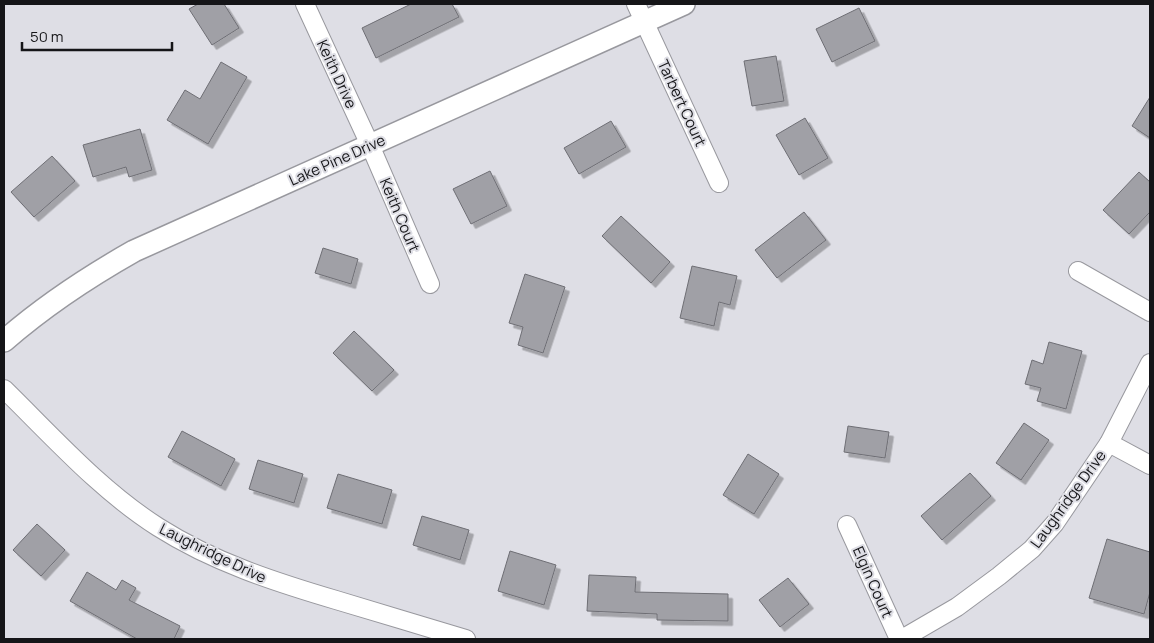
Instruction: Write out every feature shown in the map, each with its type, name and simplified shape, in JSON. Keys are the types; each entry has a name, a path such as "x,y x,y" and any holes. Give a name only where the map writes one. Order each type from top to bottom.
{"street":[{"name":"Keith Drive","path":"305,4 370,145"},
{"name":"Lake Pine Drive","path":"4,341 37,313 70,289 134,251 370,145 640,13 684,4"},
{"name":"Tarbert Court","path":"640,13 719,183"},
{"name":"Keith Court","path":"370,145 430,284"},
{"path":"1078,271 1150,312"},
{"name":"Laughridge Drive","path":"900,639 957,607 1032,549 1055,522 1109,443 1150,363"},
{"name":"Laughridge Drive","path":"4,389 99,482 132,509 159,528 187,544 268,580 466,639"},
{"path":"1109,443 1150,465"},
{"name":"Elgin Court","path":"847,526 900,639"}],"building":[{"path":"198,4 224,4 239,28 212,45 189,9"},
{"path":"411,4 452,4 459,17 376,58 362,28"},
{"path":"859,8 875,41 832,62 816,29"},
{"path":"776,56 784,101 752,106 744,61"},
{"path":"221,62 247,77 208,144 167,120 185,90 200,99"},
{"path":"1150,97 1150,138 1132,126"},
{"path":"805,118 828,158 799,175 776,135"},
{"path":"611,121 626,147 579,174 564,148"},
{"path":"140,129 152,170 129,177 126,167 93,177 83,145"},
{"path":"52,156 75,181 34,217 11,192"},
{"path":"490,171 507,206 471,224 453,189"},
{"path":"1139,172 1150,182 1150,212 1129,234 1103,210"},
{"path":"804,212 826,240 777,278 755,250"},
{"path":"621,216 670,262 651,283 602,236"},
{"path":"323,248 358,259 351,284 315,273"},
{"path":"692,266 737,276 730,305 719,302 714,326 680,318"},
{"path":"525,274 565,287 543,353 518,345 523,327 509,323"},
{"path":"354,331 394,370 372,391 333,353"},
{"path":"1049,342 1082,351 1066,409 1037,401 1041,388 1025,384 1032,360 1043,364"},
{"path":"1024,423 1049,440 1021,480 996,463"},
{"path":"848,426 889,432 885,458 844,452"},
{"path":"182,431 235,459 221,486 168,457"},
{"path":"748,454 779,474 754,514 723,495"},
{"path":"258,460 303,474 294,503 249,489"},
{"path":"970,473 991,496 942,540 921,516"},
{"path":"338,474 392,490 382,524 327,508"},
{"path":"422,516 469,530 460,560 413,545"},
{"path":"37,524 65,550 41,576 13,550"},
{"path":"1107,539 1150,552 1150,592 1144,614 1089,598"},
{"path":"510,551 556,565 544,605 498,591"},
{"path":"87,572 116,590 122,580 136,588 129,600 180,626 174,639 137,639 70,601"},
{"path":"589,575 636,577 635,592 728,594 728,621 657,620 657,614 587,611"},
{"path":"788,578 809,604 780,627 759,600"}]}
